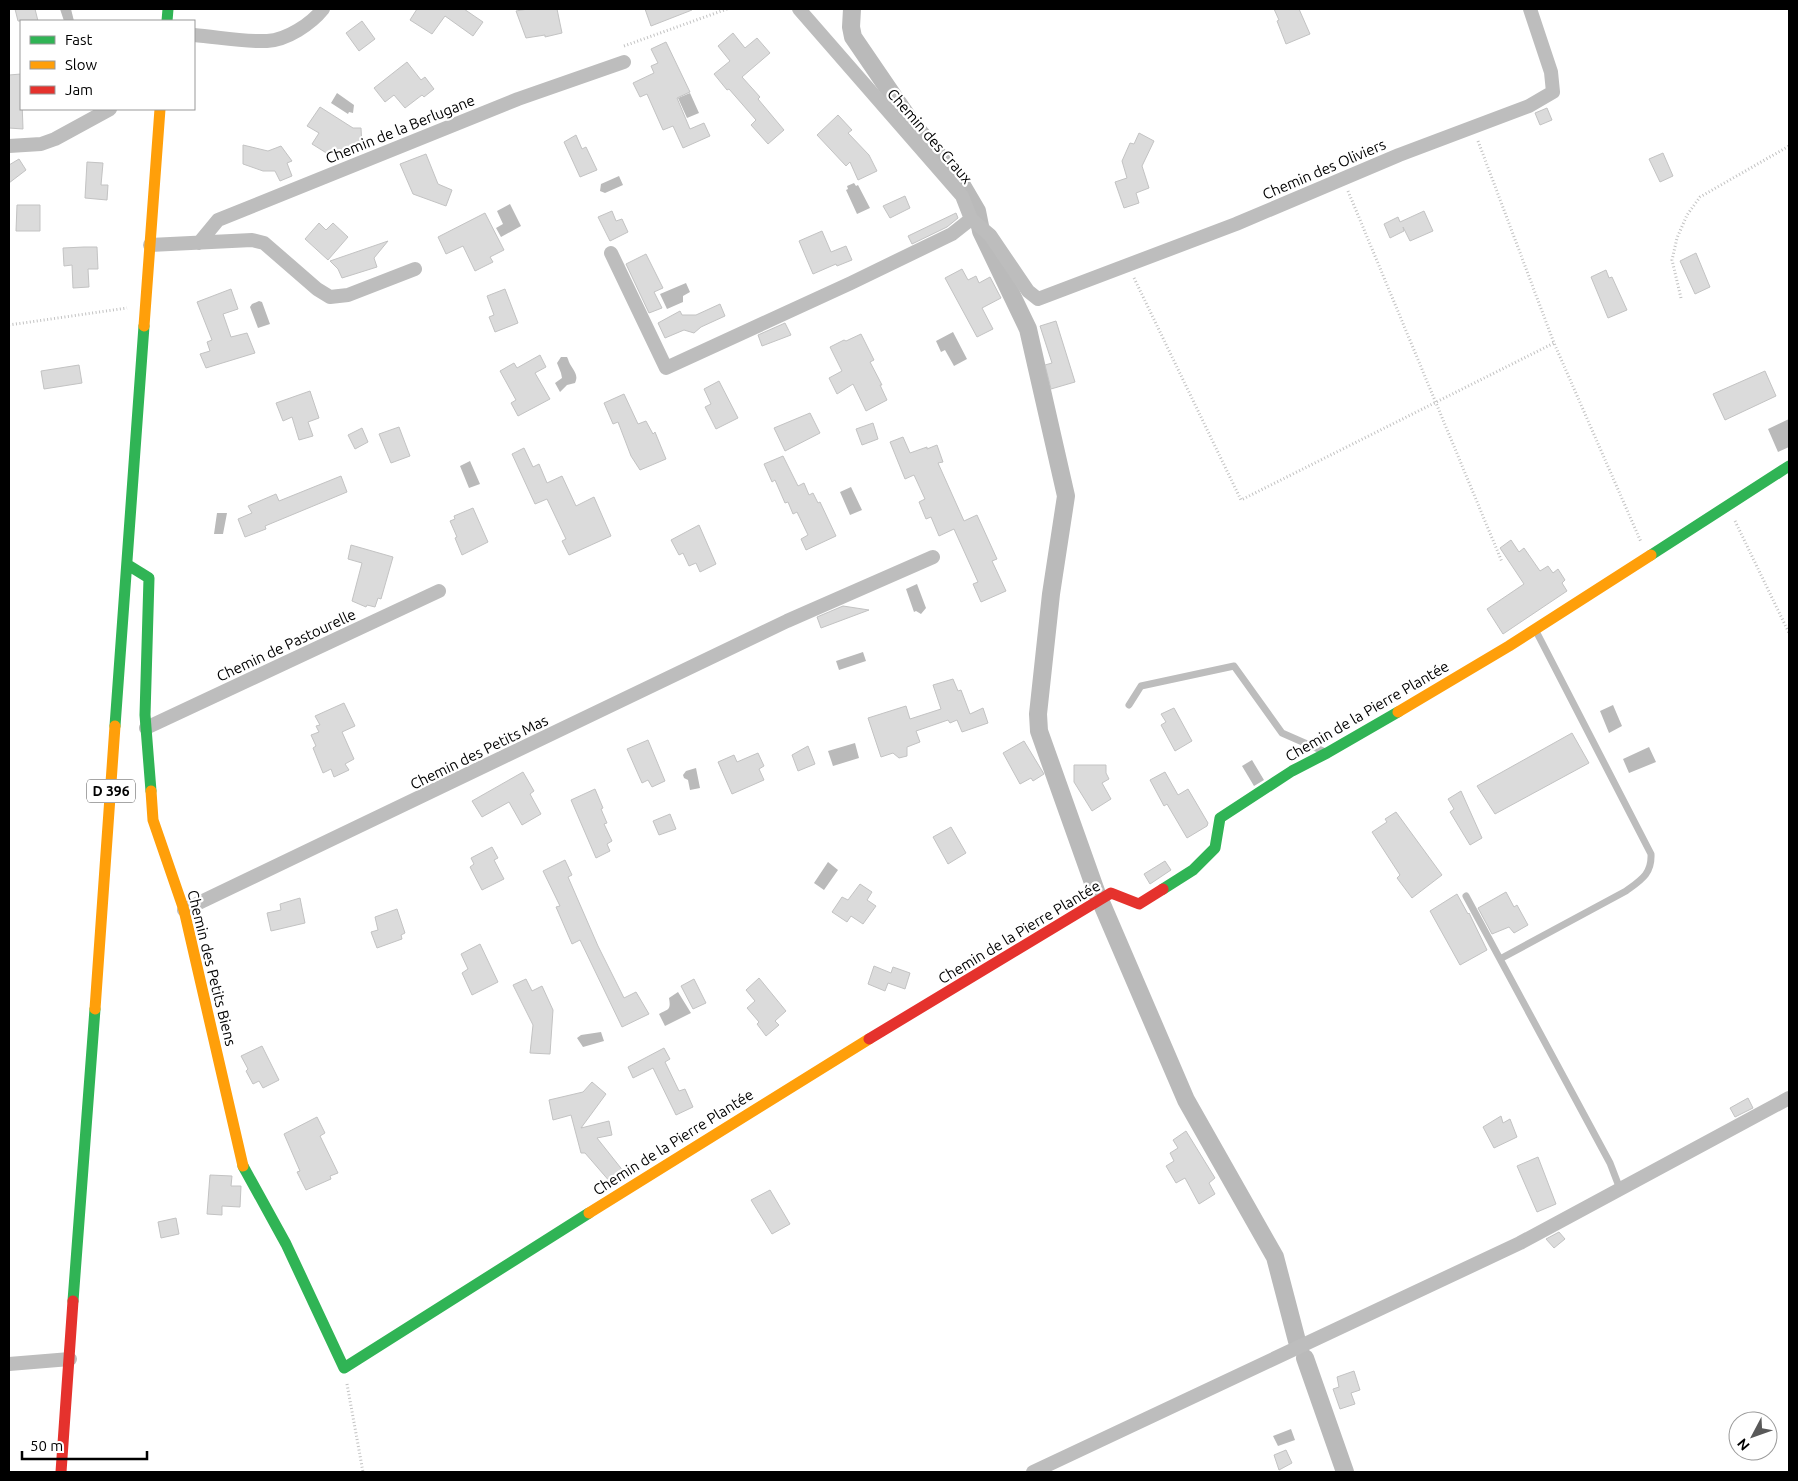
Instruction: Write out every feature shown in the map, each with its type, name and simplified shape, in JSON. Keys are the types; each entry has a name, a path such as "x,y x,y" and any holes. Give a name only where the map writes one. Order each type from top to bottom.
{"street":[{"path":"195,35 269,41 294,33 315,19 323,9"},
{"name":"Chemin des Craux","path":"799,9 962,196 971,219 990,235 1028,291"},
{"name":"Chemin des Oliviers","path":"1028,291 1038,299 1236,224 1399,155 1529,106 1553,92 1551,72 1530,9"},
{"name":"Chemin de la Berlugane","path":"199,243 218,220 622,55"},
{"path":"9,146 41,144 55,140 108,110"},
{"name":"D 396","path":"61,1472 160,110"},
{"path":"612,253 666,368 852,284 952,234 971,219"},
{"path":"150,245 252,240 264,243 316,289 330,297 348,295 415,269"},
{"name":"Chemin de la Pierre Plantée","path":"344,1368 773,1098 1111,893 1139,904 1193,870 1215,848 1220,818 1292,772 1535,629 1789,466"},
{"name":"Chemin des Petits Mas","path":"184,910 787,621 934,557"},
{"name":"Chemin des Petits Biens","path":"128,565 149,578 145,715 153,820 184,910 241,1162 286,1244 344,1368"},
{"name":"Chemin de Pastourelle","path":"146,728 439,591"},
{"path":"1033,1472 1520,1243 1789,1098"},
{"path":"9,1364 70,1359"}],"lane":[{"path":"1500,959 1626,892 1645,876 1651,862 1651,854 1535,629"},
{"path":"1129,705 1141,686 1234,666 1282,733 1327,753"},
{"path":"1466,896 1610,1163 1620,1189"}],"path":[{"path":"622,55 727,9"},
{"path":"1473,127 1554,343 1647,557"},
{"path":"1681,298 1672,260 1677,238 1691,209 1700,197 1789,146"},
{"path":"1343,179 1502,562"},
{"path":"1128,265 1241,500 1554,343"},
{"path":"9,324 147,305"},
{"path":"1729,506 1738,530 1789,633"},
{"path":"344,1368 363,1472"}],"shaded area":[{"path":"60,9 71,9 74,20 64,20"},
{"path":"337,93 354,105 353,113 349,112 348,114 331,103"},
{"path":"690,93 699,113 687,118 678,98"},
{"path":"619,176 623,185 605,193 600,191 601,184"},
{"path":"854,183 856,186 858,185 870,208 857,214 846,190 848,189 847,186"},
{"path":"510,204 521,226 501,237 496,228 503,224 497,211"},
{"path":"686,283 690,292 683,296 683,302 667,309 660,294"},
{"path":"259,301 262,302 270,324 258,328 250,307"},
{"path":"953,332 967,359 954,366 945,350 941,352 936,341"},
{"path":"561,357 567,357 576,373 576,379 575,383 567,385 560,392 555,383 562,378 557,363"},
{"path":"1789,419 1789,447 1778,452 1768,429"},
{"path":"470,461 480,484 469,488 460,466"},
{"path":"851,487 862,510 850,515 840,492"},
{"path":"217,513 227,513 223,534 214,534"},
{"path":"917,584 926,608 921,614 916,611 914,612 906,589"},
{"path":"863,652 866,661 839,670 836,661"},
{"path":"1613,705 1622,726 1609,733 1600,711"},
{"path":"855,743 859,758 833,766 828,751"},
{"path":"1649,747 1656,762 1629,773 1623,759"},
{"path":"1252,760 1264,780 1254,786 1242,766"},
{"path":"696,768 700,788 690,790 688,780 683,775 686,771"},
{"path":"828,862 838,870 824,890 814,883"},
{"path":"678,992 691,1013 665,1026 659,1014 668,1009 670,1005 669,998"},
{"path":"601,1032 604,1041 583,1047 577,1038 581,1035"},
{"path":"1291,1429 1295,1440 1278,1446 1273,1436"}],"building":[{"path":"15,9 35,9 38,20 18,21"},
{"path":"417,9 464,9 483,22 473,36 445,16 432,34 410,20"},
{"path":"557,9 562,33 545,37 545,35 526,38 516,11"},
{"path":"645,9 692,9 692,10 651,26"},
{"path":"1274,9 1299,9 1310,34 1286,44"},
{"path":"362,21 375,39 359,51 346,33"},
{"path":"733,33 745,48 757,38 770,53 742,77 760,97 758,99 784,130 768,144 751,125 756,120 714,74 730,61 718,46"},
{"path":"666,42 690,92 677,98 690,129 704,123 710,136 683,148 673,126 663,130 647,94 640,97 633,83 654,73 651,66 658,63 651,49"},
{"path":"407,62 421,80 425,77 434,89 424,97 422,95 405,108 394,95 385,102 374,88"},
{"path":"20,74 20,110 22,110 23,129 9,128 9,75"},
{"path":"320,107 353,128 361,128 362,146 344,148 344,151 330,152 328,154 312,144 319,133 307,126"},
{"path":"1547,108 1552,120 1540,125 1535,113"},
{"path":"838,115 852,130 848,133 869,155 877,171 858,180 850,162 846,166 817,135"},
{"path":"1139,133 1154,141 1142,166 1149,188 1136,193 1139,203 1124,208 1115,182 1127,178 1122,161 1130,143 1134,144"},
{"path":"576,135 582,149 586,147 597,170 580,177 564,142"},
{"path":"243,145 268,151 281,146 292,161 287,163 292,176 280,181 275,171 263,171 243,164"},
{"path":"1663,153 1673,176 1660,182 1649,159"},
{"path":"426,154 438,184 452,190 446,206 413,194 400,164"},
{"path":"19,159 26,170 9,183 9,165"},
{"path":"87,162 103,163 101,185 108,185 107,200 85,198"},
{"path":"905,196 910,208 890,218 883,206"},
{"path":"17,205 40,205 40,231 16,231"},
{"path":"612,211 616,221 622,219 628,232 610,241 598,217"},
{"path":"1424,211 1433,231 1410,241 1403,227 1404,231 1390,238 1384,224 1398,217 1400,222"},
{"path":"485,213 504,250 490,257 493,262 475,271 463,246 446,254 438,237"},
{"path":"956,213 958,218 947,227 912,244 908,236"},
{"path":"319,223 326,230 333,223 348,237 328,260 305,239"},
{"path":"822,231 831,252 846,246 852,260 837,266 836,264 813,274 799,241"},
{"path":"388,241 374,258 377,267 342,278 338,269 330,261"},
{"path":"97,247 98,269 88,269 89,287 73,288 72,265 64,266 63,248"},
{"path":"1696,253 1710,287 1695,294 1680,261"},
{"path":"646,254 663,288 654,292 662,308 649,313 626,264"},
{"path":"962,269 968,280 976,276 979,283 990,277 1001,298 982,308 993,329 977,337 945,278"},
{"path":"1606,270 1609,278 1612,277 1627,310 1608,318 1591,277"},
{"path":"231,289 238,309 223,314 231,337 247,333 255,353 206,368 200,354 210,351 207,342 212,340 197,302"},
{"path":"505,289 518,323 495,332 489,317 494,315 487,296"},
{"path":"720,304 725,316 701,327 694,333 684,330 665,338 658,323 680,311 682,315 696,315"},
{"path":"1056,321 1075,382 1051,389 1045,365 1052,363 1040,326"},
{"path":"785,323 791,335 762,346 758,335"},
{"path":"861,334 874,360 870,362 882,385 880,385 887,400 866,411 853,384 837,394 829,378 842,371 830,347"},
{"path":"540,355 546,367 535,373 550,399 518,416 511,403 516,400 500,371 514,363 517,368"},
{"path":"79,365 82,383 44,389 41,371"},
{"path":"1765,371 1776,396 1725,420 1713,394"},
{"path":"719,381 738,418 716,429 705,407 711,404 704,389"},
{"path":"310,391 319,418 308,422 313,436 299,440 292,417 283,421 276,403"},
{"path":"624,394 638,424 646,421 653,434 655,432 666,459 640,470 631,456 618,422 613,424 604,403"},
{"path":"810,413 820,433 785,451 774,428"},
{"path":"873,423 878,439 862,445 856,429"},
{"path":"399,427 410,456 391,463 379,434"},
{"path":"362,428 368,442 355,449 348,435"},
{"path":"903,437 910,453 937,445 943,462 938,463 964,521 977,515 997,559 992,561 1006,591 981,602 973,584 978,582 954,529 939,536 931,517 926,519 919,502 925,499 914,475 905,479 890,442"},
{"path":"524,448 533,467 539,464 547,483 562,476 576,506 594,497 611,536 569,555 562,541 566,539 547,499 535,504 512,454"},
{"path":"783,456 798,486 804,483 809,495 813,493 818,503 820,502 836,536 806,550 801,539 808,535 797,512 793,514 788,502 785,503 775,480 772,482 764,464"},
{"path":"341,476 347,492 265,526 266,529 245,537 238,519 252,513 248,506 276,494 279,501"},
{"path":"473,508 488,542 462,555 450,521 455,519 454,516"},
{"path":"699,525 716,564 700,572 696,563 689,566 683,553 679,555 671,540"},
{"path":"1511,540 1519,552 1524,548 1540,571 1548,566 1553,573 1558,569 1565,580 1562,583 1567,591 1503,634 1487,609 1524,584 1500,548"},
{"path":"351,545 393,557 381,599 378,598 375,607 367,605 366,607 352,601 362,563 348,559"},
{"path":"843,606 869,610 821,628 817,617"},
{"path":"953,679 958,691 961,690 970,714 983,708 988,723 962,732 957,720 950,723 948,720 916,731 920,742 907,747 907,756 899,758 893,753 881,757 868,718 906,706 910,719 941,709 933,685"},
{"path":"344,703 355,726 342,732 354,759 345,764 349,770 334,777 331,769 323,773 313,748 316,746 311,735 319,732 316,726 320,725 315,716"},
{"path":"1174,708 1192,741 1175,751 1161,725 1166,722 1161,714"},
{"path":"1572,733 1589,763 1495,814 1477,786"},
{"path":"648,740 665,781 652,787 648,780 642,783 627,749"},
{"path":"1024,741 1044,774 1033,781 1031,778 1020,784 1003,753"},
{"path":"808,746 815,764 798,771 792,755"},
{"path":"758,753 764,766 759,769 764,780 732,794 718,762 734,755 737,762"},
{"path":"1074,765 1106,765 1106,773 1109,779 1102,783 1111,799 1092,811 1074,782"},
{"path":"523,772 534,791 530,794 541,814 522,825 509,802 482,817 472,801"},
{"path":"1165,772 1178,795 1188,789 1208,823 1207,826 1187,838 1167,804 1164,806 1150,780"},
{"path":"595,789 607,823 604,824 612,841 607,844 610,851 596,858 571,800"},
{"path":"1461,791 1482,838 1470,845 1450,812 1454,809 1448,799"},
{"path":"1396,812 1442,875 1412,898 1397,878 1400,875 1372,832 1387,822 1385,819"},
{"path":"670,814 676,829 659,835 653,821"},
{"path":"951,827 966,853 948,864 933,837"},
{"path":"492,847 498,858 494,860 504,879 482,890 470,867 474,864 471,858"},
{"path":"565,860 572,875 568,877 598,946 624,998 636,992 649,1014 622,1027 580,940 572,944 556,907 560,906 543,871"},
{"path":"1165,861 1171,870 1150,884 1144,874"},
{"path":"860,884 872,892 867,900 876,906 863,924 851,916 847,922 832,912 842,897 848,900"},
{"path":"1506,892 1514,907 1517,905 1528,925 1514,933 1509,927 1492,934 1478,908"},
{"path":"1457,894 1469,913 1487,950 1460,965 1430,911"},
{"path":"300,898 305,923 271,931 267,913 281,910 280,904"},
{"path":"397,909 405,933 401,935 402,939 377,948 371,932 378,930 375,917"},
{"path":"480,944 498,982 472,995 462,973 468,969 461,954"},
{"path":"874,966 891,973 893,967 910,973 905,989 888,983 885,991 868,984"},
{"path":"759,978 786,1011 775,1021 779,1025 766,1036 757,1024 759,1022 747,1008 755,1001 746,990"},
{"path":"526,979 532,991 542,986 553,1010 550,1054 530,1053 533,1025 513,985"},
{"path":"694,979 706,1003 693,1009 681,986"},
{"path":"262,1046 279,1080 263,1088 259,1081 253,1084 241,1056"},
{"path":"664,1048 670,1059 665,1062 679,1091 685,1089 693,1107 676,1115 653,1068 633,1078 628,1067"},
{"path":"592,1082 606,1094 581,1128 609,1121 612,1135 597,1138 624,1172 611,1183 585,1153 581,1153 571,1115 553,1120 549,1100 583,1092"},
{"path":"1748,1098 1753,1108 1735,1117 1730,1108"},
{"path":"1501,1116 1503,1123 1510,1119 1517,1137 1494,1148 1483,1127"},
{"path":"317,1117 325,1133 320,1136 338,1173 330,1176 331,1179 306,1190 297,1172 300,1171 284,1134"},
{"path":"1186,1131 1215,1178 1209,1183 1215,1194 1199,1204 1185,1178 1176,1183 1166,1166 1174,1161 1170,1153 1178,1148 1173,1140"},
{"path":"1538,1157 1556,1204 1537,1212 1517,1166"},
{"path":"210,1175 232,1176 231,1186 241,1186 240,1207 222,1206 222,1215 207,1214"},
{"path":"770,1190 790,1224 772,1234 751,1200"},
{"path":"176,1218 179,1234 161,1238 158,1222"},
{"path":"1559,1232 1565,1239 1554,1248 1546,1239"},
{"path":"1354,1371 1360,1390 1351,1393 1355,1404 1340,1409 1333,1389 1339,1387 1337,1377"},
{"path":"1286,1450 1292,1463 1279,1470 1274,1455"}],"waterway":[{"path":"852,9 851,27 853,37 911,122 960,182 977,211 981,231 1028,329 1066,496 1051,594 1038,714 1039,731 1097,894"},
{"path":"1101,902 1186,1100 1275,1257 1297,1341"},
{"path":"1305,1358 1345,1472"}],"traffic: fast":[{"path":"167,20 168,9"},
{"path":"115,726 144,326"},
{"path":"1651,555 1789,466"},
{"path":"128,565 149,578 145,715 151,791"},
{"path":"1163,889 1193,870 1215,848 1220,818 1292,771 1398,712"},
{"path":"73,1301 95,1009"},
{"path":"243,1166 286,1244 344,1368 589,1213"}],"traffic: slow":[{"path":"144,326 160,110"},
{"path":"1398,712 1509,646 1651,555"},
{"path":"95,1009 115,726"},
{"path":"151,791 153,820 184,910 243,1166"},
{"path":"589,1213 869,1039"}],"traffic: jam":[{"path":"869,1039 1111,893 1139,904 1163,889"},
{"path":"61,1472 73,1301"}]}
